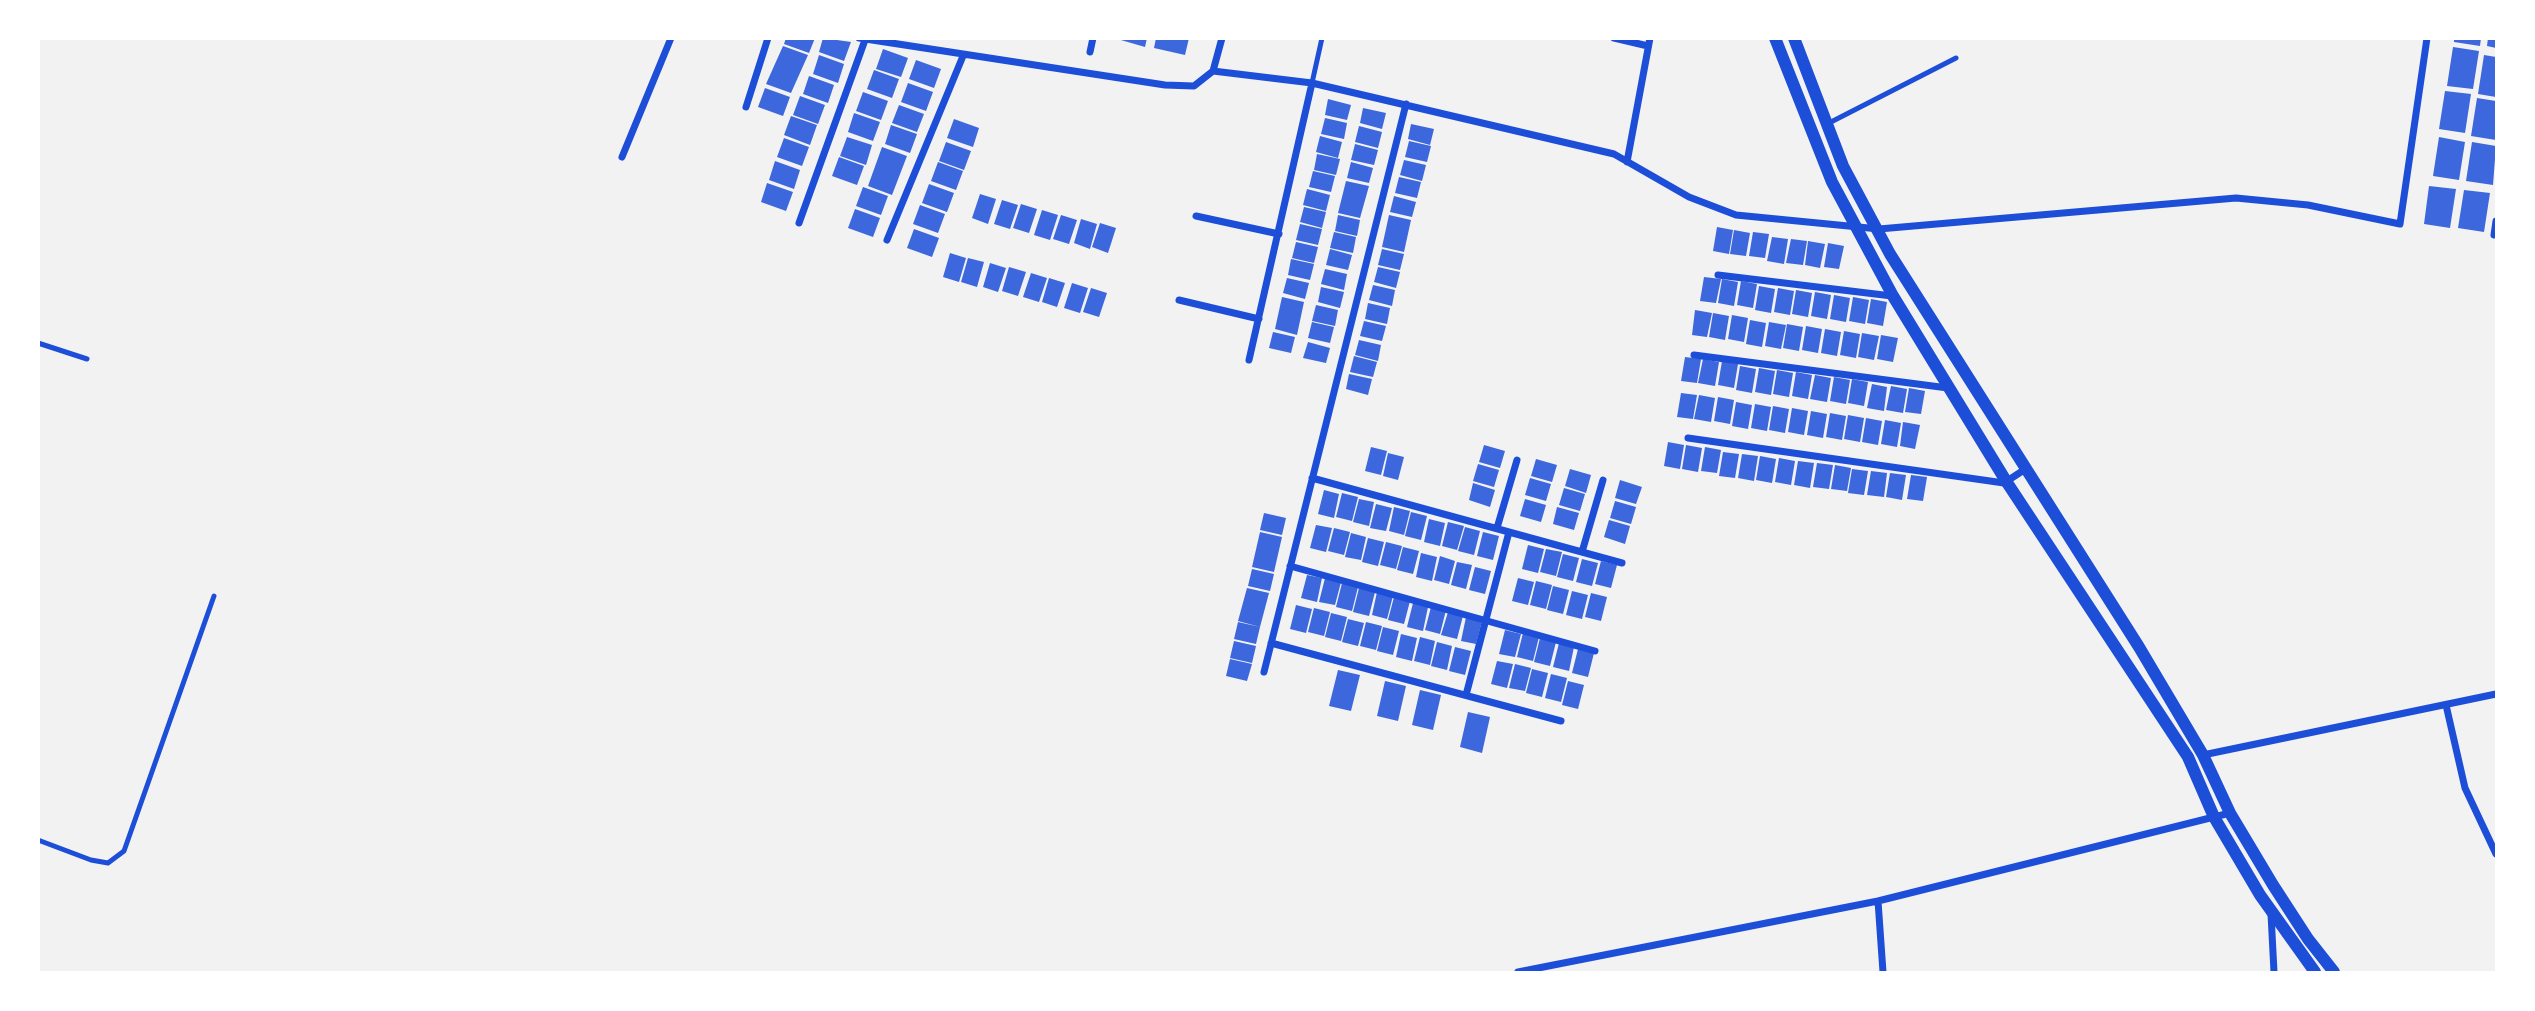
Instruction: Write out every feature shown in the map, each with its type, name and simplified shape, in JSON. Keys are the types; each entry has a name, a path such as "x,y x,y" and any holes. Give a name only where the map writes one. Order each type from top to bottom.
{"street":[{"path":"622,157 671,38"},
{"path":"746,107 768,38"},
{"path":"1090,52 1093,38"},
{"path":"799,223 862,39 1165,85 1194,86 1213,71 1222,38"},
{"path":"1614,38 1649,42 1627,162"},
{"path":"1775,38 1817,147 1893,296 2006,481 2188,757 2214,817 2271,910 2315,972"},
{"path":"1794,38 1829,123 1843,166 1909,284 2028,468 2203,755 2230,813 2308,939 2334,972"},
{"path":"1213,71 1312,83 1614,154 1689,197 1736,215 1879,229 2236,198 2308,205 2400,224 2427,38"},
{"path":"887,240 963,56"},
{"path":"1249,360 1312,83"},
{"path":"1264,672 1406,104"},
{"path":"1196,216 1279,234"},
{"path":"2494,235 2497,221"},
{"path":"1718,275 1893,296"},
{"path":"1179,300 1259,319"},
{"path":"1694,355 1948,388"},
{"path":"1688,438 2006,481 2028,468"},
{"path":"1497,528 1517,460"},
{"path":"1312,478 1622,564"},
{"path":"1582,552 1603,480"},
{"path":"1466,695 1509,532"},
{"path":"1290,566 1595,651"},
{"path":"1271,643 1561,721"},
{"path":"2203,755 2497,694"},
{"path":"2445,705 2465,788 2497,854"},
{"path":"1518,972 1878,901 2230,813"},
{"path":"1878,901 1883,972"},
{"path":"2271,910 2274,972"}],"lane":[{"path":"1312,83 1322,38"},
{"path":"1829,123 1956,58"},
{"path":"38,344 87,359"},
{"path":"38,840 91,860 108,863 124,851 214,596"}],"building":[{"path":"786,38 815,38 809,53 784,44"},
{"path":"823,38 851,42 844,61 819,52"},
{"path":"1114,38 1147,38 1145,47"},
{"path":"1156,38 1189,38 1185,55 1154,48"},
{"path":"2454,38 2481,38 2480,46 2454,42"},
{"path":"2488,38 2496,38 2496,48 2487,46"},
{"path":"783,46 808,55 791,93 766,84"},
{"path":"2453,47 2479,51 2473,89 2447,86"},
{"path":"883,49 908,58 901,77 876,69"},
{"path":"819,55 844,64 838,83 813,74"},
{"path":"2484,55 2496,57 2496,97 2478,94"},
{"path":"916,60 941,69 934,88 909,79"},
{"path":"874,70 899,79 892,98 867,89"},
{"path":"809,76 834,85 828,103 803,94"},
{"path":"908,83 933,92 926,111 901,102"},
{"path":"765,88 790,97 783,116 758,107"},
{"path":"2445,91 2471,94 2465,133 2439,129"},
{"path":"863,92 888,101 881,120 856,111"},
{"path":"800,96 825,105 818,124 793,115"},
{"path":"2477,98 2496,101 2496,140 2471,136"},
{"path":"1328,99 1351,105 1347,120 1325,115"},
{"path":"899,105 924,114 917,132 892,123"},
{"path":"1363,108 1386,113 1382,129 1360,123"},
{"path":"854,113 880,122 873,141 848,132"},
{"path":"791,116 817,125 810,145 784,135"},
{"path":"1325,118 1347,123 1344,139 1321,134"},
{"path":"954,119 979,128 973,147 947,138"},
{"path":"1411,124 1434,129 1430,145 1408,139"},
{"path":"891,125 917,134 910,153 885,144"},
{"path":"1359,126 1382,132 1378,148 1355,142"},
{"path":"1320,136 1342,142 1338,158 1316,152"},
{"path":"847,137 872,145 866,165 840,156"},
{"path":"2439,137 2465,142 2459,180 2433,176"},
{"path":"784,138 809,147 802,166 777,157"},
{"path":"1409,141 1431,146 1427,162 1405,157"},
{"path":"946,142 971,151 964,170 939,161"},
{"path":"2472,142 2496,146 2493,185 2466,181"},
{"path":"1355,144 1378,150 1374,165 1351,160"},
{"path":"882,147 907,156 892,195 868,186"},
{"path":"1317,154 1340,159 1336,175 1314,170"},
{"path":"839,157 864,166 857,185 832,176"},
{"path":"1404,160 1426,165 1422,181 1400,175"},
{"path":"775,161 800,170 794,189 769,180"},
{"path":"938,162 963,171 956,190 931,181"},
{"path":"1351,162 1373,168 1369,183 1347,178"},
{"path":"1313,171 1335,176 1331,192 1309,187"},
{"path":"1399,177 1421,182 1417,198 1395,193"},
{"path":"1346,181 1369,186 1360,218 1338,213"},
{"path":"767,183 793,192 786,211 761,202"},
{"path":"929,184 954,193 947,212 922,203"},
{"path":"2429,186 2456,189 2450,228 2424,224"},
{"path":"863,187 888,196 881,215 856,206"},
{"path":"1307,189 1330,195 1326,211 1303,205"},
{"path":"2464,190 2490,193 2484,232 2458,228"},
{"path":"980,194 996,199 988,224 972,218"},
{"path":"1394,196 1416,202 1412,217 1390,212"},
{"path":"1002,200 1018,205 1010,229 994,224"},
{"path":"1021,204 1037,209 1029,233 1013,228"},
{"path":"920,205 945,214 938,233 913,224"},
{"path":"1304,207 1326,212 1322,228 1300,222"},
{"path":"855,209 880,218 873,237 848,228"},
{"path":"1042,210 1058,215 1050,240 1034,235"},
{"path":"1061,215 1077,220 1069,244 1053,239"},
{"path":"1338,215 1360,220 1357,236 1335,231"},
{"path":"1389,215 1411,220 1404,252 1382,247"},
{"path":"1081,219 1097,224 1090,249 1074,243"},
{"path":"1100,223 1116,228 1108,253 1092,247"},
{"path":"1300,224 1322,229 1318,245 1296,240"},
{"path":"1717,227 1733,230 1729,254 1713,251"},
{"path":"914,229 939,238 932,257 907,248"},
{"path":"1734,230 1750,233 1746,256 1730,254"},
{"path":"1334,232 1356,237 1353,253 1330,248"},
{"path":"1753,232 1769,234 1765,258 1749,256"},
{"path":"1772,237 1788,239 1784,264 1767,261"},
{"path":"1791,239 1807,241 1803,265 1786,263"},
{"path":"1808,241 1825,244 1820,268 1805,265"},
{"path":"1296,242 1318,247 1314,263 1292,258"},
{"path":"1828,243 1844,246 1839,269 1824,267"},
{"path":"1330,249 1352,255 1348,270 1326,265"},
{"path":"1382,249 1404,254 1400,270 1378,265"},
{"path":"950,253 966,258 959,282 943,277"},
{"path":"968,258 984,262 977,287 961,282"},
{"path":"1291,259 1314,264 1310,280 1288,275"},
{"path":"990,263 1006,268 998,292 983,287"},
{"path":"1009,267 1026,272 1018,296 1002,291"},
{"path":"1378,267 1400,272 1396,288 1374,282"},
{"path":"1325,269 1347,274 1344,290 1321,284"},
{"path":"1031,273 1047,278 1039,302 1023,297"},
{"path":"1704,277 1721,279 1716,303 1700,301"},
{"path":"1049,278 1065,283 1057,307 1042,302"},
{"path":"1287,278 1309,283 1305,299 1283,293"},
{"path":"1722,279 1738,282 1734,306 1718,303"},
{"path":"1741,281 1757,284 1753,308 1737,305"},
{"path":"1072,283 1088,288 1080,313 1064,308"},
{"path":"1373,285 1395,290 1392,306 1369,300"},
{"path":"1759,286 1775,289 1771,313 1755,310"},
{"path":"1321,287 1344,292 1340,308 1318,302"},
{"path":"1091,288 1107,293 1099,317 1083,312"},
{"path":"1778,288 1794,291 1790,315 1774,312"},
{"path":"1796,290 1812,293 1808,317 1792,314"},
{"path":"1815,292 1831,295 1827,319 1811,316"},
{"path":"1834,295 1850,298 1846,322 1830,319"},
{"path":"1282,297 1304,302 1297,335 1275,329"},
{"path":"1853,297 1869,300 1865,324 1849,321"},
{"path":"1871,299 1887,302 1883,326 1867,323"},
{"path":"1368,303 1390,308 1387,324 1365,319"},
{"path":"1316,305 1338,310 1335,326 1312,321"},
{"path":"1695,310 1712,313 1707,337 1692,335"},
{"path":"1713,313 1729,316 1725,340 1709,337"},
{"path":"1732,315 1748,318 1744,342 1728,339"},
{"path":"1750,320 1766,323 1762,347 1746,344"},
{"path":"1364,321 1386,326 1382,341 1360,336"},
{"path":"1312,322 1334,327 1330,343 1308,338"},
{"path":"1769,322 1786,325 1781,349 1765,346"},
{"path":"1787,324 1803,327 1799,351 1783,348"},
{"path":"1806,326 1822,329 1818,353 1802,350"},
{"path":"1825,329 1841,332 1837,356 1821,353"},
{"path":"1844,331 1860,334 1856,358 1840,355"},
{"path":"1273,332 1295,337 1291,353 1269,348"},
{"path":"1862,333 1879,336 1874,360 1858,357"},
{"path":"1881,335 1898,338 1893,362 1877,359"},
{"path":"1359,340 1381,345 1378,361 1355,355"},
{"path":"1308,342 1330,348 1326,363 1303,358"},
{"path":"1354,356 1377,362 1373,377 1350,372"},
{"path":"1685,357 1701,359 1697,383 1681,381"},
{"path":"1703,359 1719,362 1715,386 1698,383"},
{"path":"1722,361 1738,364 1734,388 1718,385"},
{"path":"1740,366 1756,369 1752,393 1736,390"},
{"path":"1759,368 1775,371 1771,395 1755,392"},
{"path":"1777,370 1793,373 1789,397 1773,394"},
{"path":"1796,372 1812,375 1808,399 1792,396"},
{"path":"1349,374 1372,379 1368,395 1346,389"},
{"path":"1815,375 1831,378 1827,402 1810,399"},
{"path":"1834,377 1850,380 1846,404 1830,401"},
{"path":"1852,379 1868,382 1864,406 1848,403"},
{"path":"1872,384 1887,387 1884,411 1867,408"},
{"path":"1891,386 1907,389 1903,413 1886,410"},
{"path":"1909,388 1925,391 1921,414 1905,412"},
{"path":"1681,393 1697,395 1693,419 1677,417"},
{"path":"1699,395 1715,398 1711,422 1694,419"},
{"path":"1718,397 1734,400 1730,424 1714,421"},
{"path":"1736,402 1752,405 1748,429 1732,426"},
{"path":"1755,404 1771,407 1767,431 1751,428"},
{"path":"1773,406 1789,409 1785,433 1769,430"},
{"path":"1792,408 1808,411 1804,435 1788,432"},
{"path":"1811,411 1827,414 1823,438 1807,435"},
{"path":"1830,413 1846,416 1842,440 1826,437"},
{"path":"1848,415 1864,418 1860,442 1844,439"},
{"path":"1866,418 1882,421 1878,445 1862,442"},
{"path":"1885,420 1901,423 1897,447 1881,444"},
{"path":"1903,422 1920,425 1915,449 1900,446"},
{"path":"1668,442 1684,445 1680,469 1664,466"},
{"path":"1484,445 1505,451 1500,468 1479,462"},
{"path":"1686,445 1702,448 1698,472 1682,469"},
{"path":"1371,447 1387,451 1381,475 1365,471"},
{"path":"1705,447 1721,450 1717,473 1701,471"},
{"path":"1723,452 1739,454 1735,478 1719,476"},
{"path":"1388,453 1404,457 1398,480 1383,476"},
{"path":"1742,454 1758,456 1754,481 1738,478"},
{"path":"1760,456 1776,459 1772,483 1756,480"},
{"path":"1779,458 1795,461 1791,485 1775,482"},
{"path":"1536,459 1557,465 1552,482 1531,476"},
{"path":"1798,461 1814,463 1810,488 1794,485"},
{"path":"1817,463 1833,465 1829,489 1813,487"},
{"path":"1478,464 1499,470 1494,487 1473,481"},
{"path":"1835,465 1851,468 1847,491 1831,489"},
{"path":"1570,469 1591,475 1586,493 1565,486"},
{"path":"1852,469 1868,471 1864,495 1848,493"},
{"path":"1871,471 1887,473 1884,497 1867,495"},
{"path":"1890,473 1906,475 1902,500 1886,497"},
{"path":"1911,475 1927,477 1923,501 1907,499"},
{"path":"1530,478 1551,484 1546,501 1525,495"},
{"path":"1620,480 1642,487 1636,504 1615,498"},
{"path":"1473,483 1495,490 1490,507 1469,500"},
{"path":"1564,488 1585,494 1580,511 1559,505"},
{"path":"1324,490 1339,494 1334,518 1318,514"},
{"path":"1342,493 1358,497 1352,521 1336,517"},
{"path":"1359,499 1374,502 1369,526 1353,522"},
{"path":"1525,499 1546,505 1541,522 1520,516"},
{"path":"1615,501 1636,507 1631,524 1610,518"},
{"path":"1376,504 1392,508 1386,531 1370,528"},
{"path":"1394,507 1410,511 1404,535 1389,531"},
{"path":"1557,507 1579,513 1574,530 1553,524"},
{"path":"1411,512 1427,516 1421,540 1405,536"},
{"path":"1264,513 1286,518 1282,535 1260,530"},
{"path":"1429,519 1445,523 1440,546 1424,542"},
{"path":"1609,520 1630,526 1625,544 1604,537"},
{"path":"1448,522 1464,526 1457,550 1442,546"},
{"path":"1316,525 1332,528 1326,552 1310,548"},
{"path":"1465,527 1480,531 1474,555 1458,551"},
{"path":"1334,528 1350,532 1344,555 1328,551"},
{"path":"1260,532 1282,537 1274,572 1252,567"},
{"path":"1483,532 1499,536 1493,560 1477,556"},
{"path":"1351,533 1366,537 1361,560 1345,557"},
{"path":"1368,538 1384,542 1378,566 1362,562"},
{"path":"1386,542 1402,546 1396,569 1380,565"},
{"path":"1528,545 1544,549 1538,573 1522,569"},
{"path":"1403,547 1419,551 1413,574 1397,570"},
{"path":"1546,549 1562,552 1556,576 1540,572"},
{"path":"1421,553 1437,557 1432,581 1416,577"},
{"path":"1563,554 1579,558 1573,581 1557,577"},
{"path":"1440,556 1455,561 1449,584 1434,580"},
{"path":"1582,559 1598,563 1592,586 1576,582"},
{"path":"1601,561 1617,565 1611,588 1595,584"},
{"path":"1457,562 1472,565 1466,589 1451,585"},
{"path":"1475,567 1491,571 1485,594 1469,590"},
{"path":"1252,569 1274,574 1270,591 1248,586"},
{"path":"1307,575 1322,578 1317,602 1301,598"},
{"path":"1325,578 1341,582 1335,605 1319,602"},
{"path":"1518,578 1534,582 1528,605 1512,601"},
{"path":"1536,581 1552,585 1546,609 1530,605"},
{"path":"1342,583 1358,587 1352,611 1336,607"},
{"path":"1553,586 1569,590 1563,614 1547,610"},
{"path":"1247,588 1269,593 1260,627 1238,621"},
{"path":"1359,588 1375,592 1369,616 1353,612"},
{"path":"1572,591 1588,595 1582,619 1566,615"},
{"path":"1377,592 1393,596 1387,619 1372,615"},
{"path":"1591,593 1607,597 1601,621 1585,617"},
{"path":"1394,597 1410,601 1404,624 1388,620"},
{"path":"1413,603 1428,607 1423,631 1407,627"},
{"path":"1296,605 1312,609 1306,633 1290,629"},
{"path":"1431,607 1446,610 1440,634 1425,630"},
{"path":"1314,608 1330,612 1324,636 1308,632"},
{"path":"1448,612 1463,616 1457,639 1441,635"},
{"path":"1331,613 1347,617 1341,641 1325,637"},
{"path":"1466,617 1482,621 1476,644 1461,641"},
{"path":"1348,619 1364,623 1358,646 1342,642"},
{"path":"1238,622 1260,627 1256,644 1234,639"},
{"path":"1366,622 1382,626 1376,650 1360,646"},
{"path":"1383,627 1399,631 1393,655 1377,651"},
{"path":"1505,630 1521,634 1515,657 1499,654"},
{"path":"1523,633 1539,637 1533,661 1517,657"},
{"path":"1401,634 1417,638 1412,661 1396,657"},
{"path":"1420,637 1435,641 1430,665 1414,661"},
{"path":"1540,638 1556,642 1550,666 1534,662"},
{"path":"1234,641 1256,646 1252,663 1230,658"},
{"path":"1437,642 1452,646 1447,670 1431,666"},
{"path":"1559,643 1574,647 1569,671 1553,667"},
{"path":"1455,647 1471,651 1465,675 1449,671"},
{"path":"1578,649 1594,653 1588,677 1572,673"},
{"path":"1230,659 1252,664 1247,681 1226,676"},
{"path":"1497,661 1513,664 1507,688 1491,684"},
{"path":"1515,664 1531,668 1525,691 1509,688"},
{"path":"1532,669 1548,673 1542,697 1526,693"},
{"path":"1338,670 1360,675 1351,711 1329,706"},
{"path":"1551,674 1567,678 1561,702 1545,698"},
{"path":"1385,681 1406,686 1398,721 1377,716"},
{"path":"1568,681 1584,685 1578,709 1562,705"},
{"path":"1420,690 1441,695 1433,730 1412,725"},
{"path":"1468,712 1490,717 1482,753 1460,747"}]}
